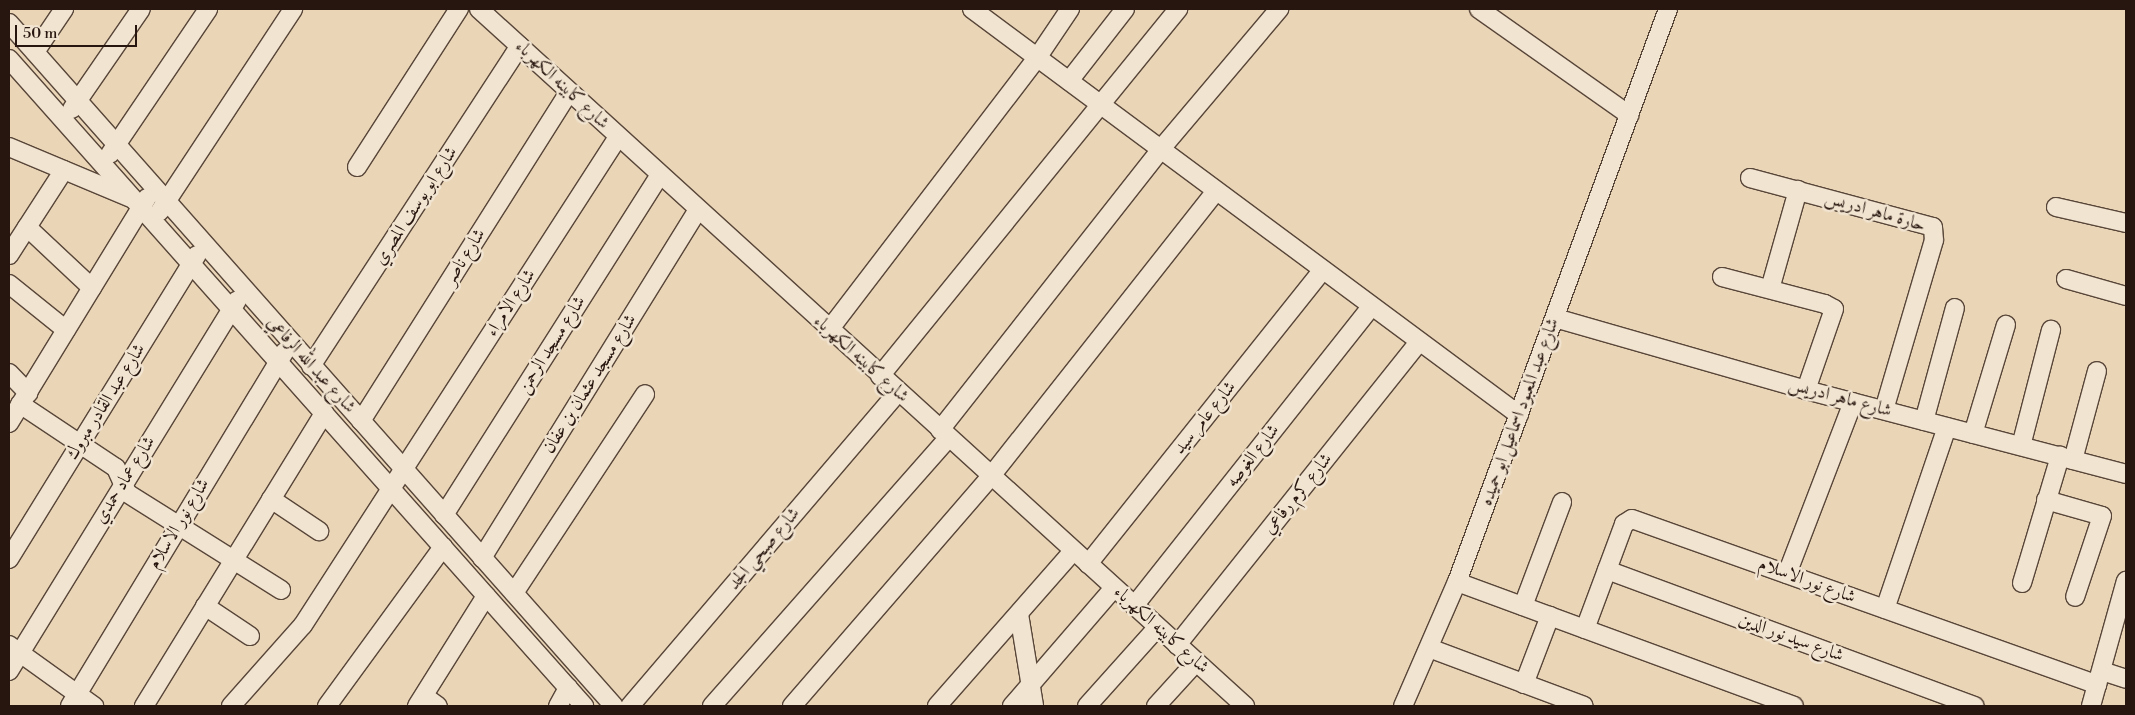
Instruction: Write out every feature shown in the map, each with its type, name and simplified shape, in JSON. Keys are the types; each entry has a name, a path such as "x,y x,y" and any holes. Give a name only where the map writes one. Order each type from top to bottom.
{"street":[{"path":"35,52 64,9"},
{"path":"65,120 141,9"},
{"path":"104,163 208,9"},
{"path":"154,220 293,9"},
{"path":"357,166 459,9"},
{"path":"972,9 1322,271 1520,415"},
{"path":"829,330 1037,58 1070,9"},
{"path":"1069,81 1125,9"},
{"path":"880,376 1102,106 1178,9"},
{"path":"712,706 944,434 1160,150 1279,9"},
{"path":"1479,9 1629,115"},
{"name":"شارع عبد المعبود اسماعيل ابو حميده","path":"1403,706 1457,582 1668,9"},
{"name":"شارع كابينه الكهرباء","path":"486,11 569,92 1158,627 1238,704"},
{"name":"شارع عبد الله الرفاعي","path":"9,23 244,291 614,706"},
{"name":"شارع ابو يوسف المصري","path":"311,366 520,46"},
{"name":"شارع عبد الله الرفاعي","path":"9,58 584,706"},
{"name":"شارع ناصر","path":"361,421 569,92"},
{"name":"شارع الامراء","path":"231,706 303,625 618,137"},
{"path":"9,147 139,203"},
{"path":"9,256 64,170"},
{"name":"شارع مسجد الرحمن","path":"444,515 660,175"},
{"name":"حارة ماهر ادريس","path":"1750,178 1928,224 1935,231 1884,410"},
{"path":"9,423 92,288 139,203 154,187"},
{"path":"1770,289 1798,190"},
{"path":"792,706 991,476 1216,191"},
{"path":"2056,207 2126,223"},
{"name":"شارع مسجد عثمان بن عفان","path":"482,558 698,210"},
{"path":"27,228 92,288"},
{"name":"شارع عبد القادر مبروك","path":"9,559 203,244"},
{"name":"شارع عامر سيد","path":"1088,564 1322,271"},
{"path":"1722,277 1825,304 1834,309 1806,390"},
{"path":"2066,279 2126,296"},
{"path":"9,284 66,330"},
{"name":"شارع عماد حمدي","path":"9,671 14,649 123,484 244,291"},
{"name":"شارع الغوصه","path":"1134,606 1371,307"},
{"path":"1924,421 1955,308"},
{"name":"شارع ماهر ادريس","path":"1555,318 1806,390 2126,474"},
{"path":"1973,434 2006,324"},
{"path":"2021,446 2051,330"},
{"name":"شارع نور الاسلام","path":"74,700 177,526 290,342"},
{"name":"شارع كرم رفاعي","path":"1177,645 1419,342"},
{"path":"2022,583 2046,500 2066,458 2097,371"},
{"path":"9,373 24,398 80,444 116,468 127,493 177,526 234,559 280,590"},
{"name":"شارع صبحي الجد","path":"630,706 898,392"},
{"path":"514,593 645,394"},
{"path":"1787,574 1853,402"},
{"path":"144,706 324,413"},
{"path":"1885,609 1947,427"},
{"path":"271,499 319,531"},
{"path":"2046,500 2102,516 2075,597"},
{"path":"1523,606 1562,502"},
{"name":"شارع نور الاسلام","path":"1585,629 1624,524 1632,519 1885,609 2099,678 2126,679"},
{"path":"327,706 443,547"},
{"path":"937,706 1073,551"},
{"name":"شارع سيد نور الدين","path":"1607,570 1975,706"},
{"path":"1457,582 1794,706"},
{"path":"2090,706 2126,583"},
{"path":"1012,706 1114,588"},
{"path":"426,703 486,596"},
{"path":"205,606 250,636"},
{"path":"1019,614 1034,706"},
{"path":"1524,684 1550,616"},
{"path":"1087,706 1158,627"},
{"path":"1428,648 1584,706"},
{"path":"14,649 74,700 94,706"},
{"path":"1156,706 1196,662"},
{"path":"558,706 568,688"}]}
